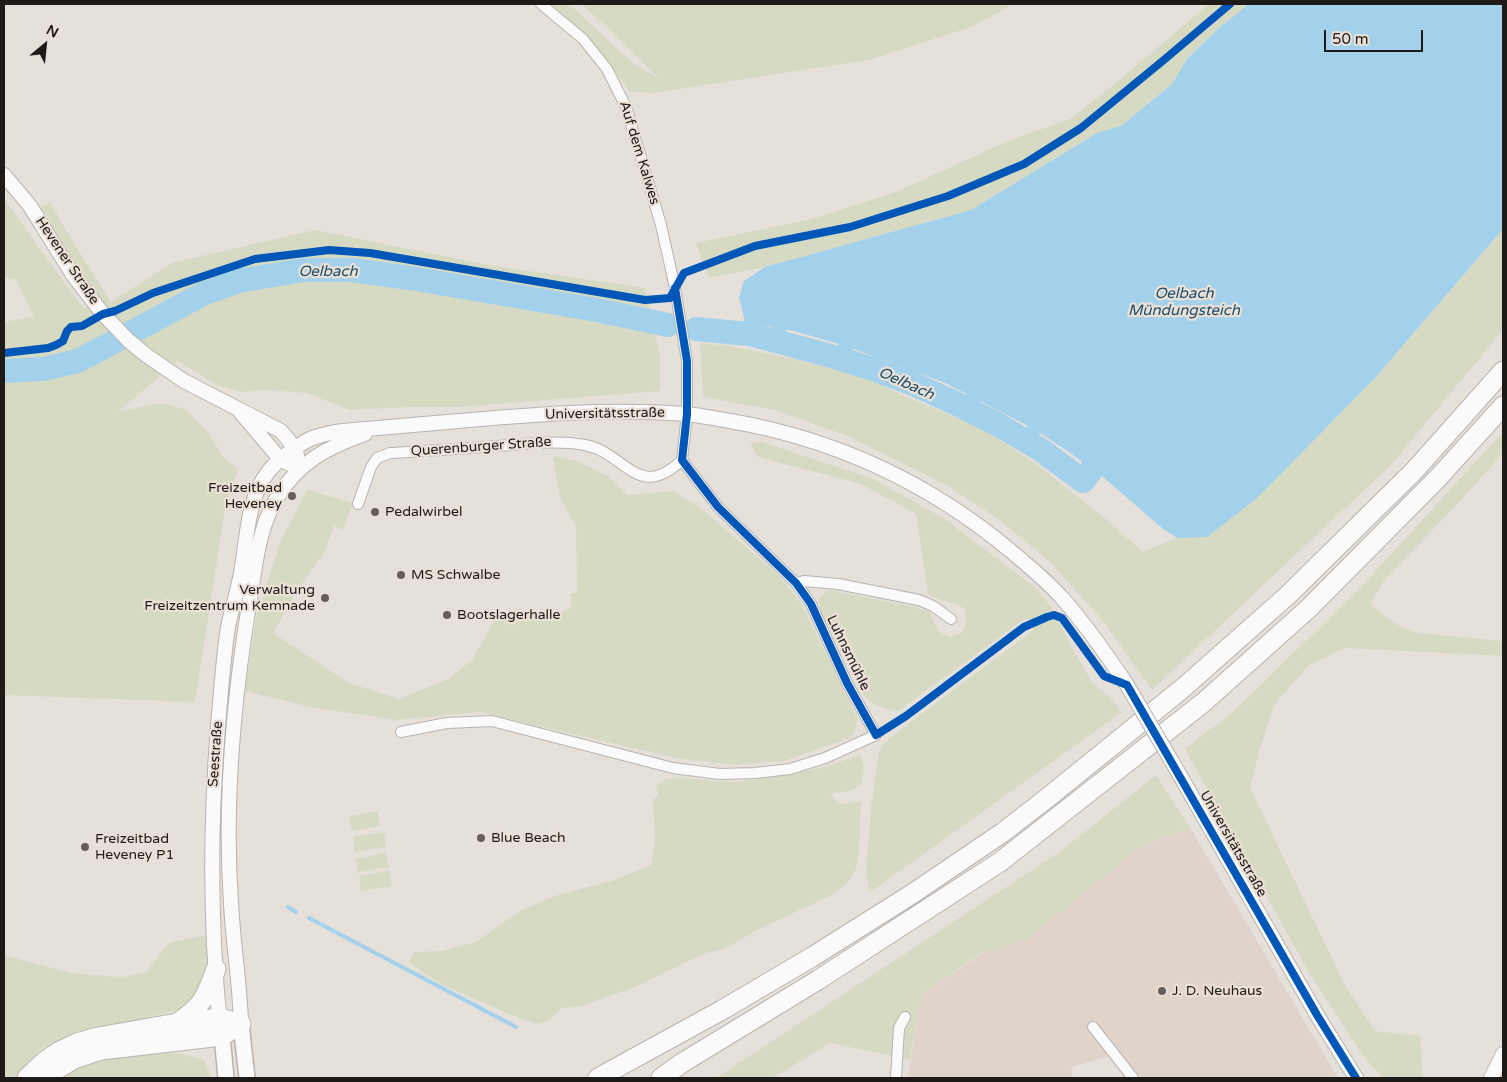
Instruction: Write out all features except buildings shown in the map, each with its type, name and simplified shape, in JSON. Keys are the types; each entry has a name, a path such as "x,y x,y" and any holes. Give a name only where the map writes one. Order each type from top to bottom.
{"highway":[{"path":"598,1078 722,1010 812,957 912,894 1002,833 1046,800 1183,688 1288,595 1414,470 1503,371"},
{"path":"661,1078 682,1063 818,980 1000,862 1173,727 1204,702 1308,609 1437,479 1503,406"},
{"path":"177,1023 193,1012 207,994 216,970"},
{"path":"26,1078 60,1051 77,1043 98,1037 177,1023 221,1027"},
{"path":"45,1078 74,1059 101,1050 241,1024"},
{"path":"650,1078 682,1063"}],"main road":[{"name":"Seestraße","path":"241,1024 247,1078"},
{"name":"Seestraße","path":"221,1027 226,1078"}],"street":[{"name":"Auf dem Kalwes","path":"541,4 583,39 607,69 624,101 661,224 677,301 687,361 687,414"},
{"name":"Hevener Straße","path":"4,175 30,206 74,275 112,324 146,355 184,381 237,409"},
{"path":"237,409 281,431 296,448 300,469"},
{"path":"237,409 281,460 300,469"},
{"name":"Universitätsstraße","path":"296,448 308,440 342,431 387,427 516,416 612,412 687,414 761,427 821,444 859,458 898,476 951,506 998,540 1030,567 1061,596 1085,625 1127,685 1317,1015 1356,1078"},
{"path":"687,414 682,460 718,507 796,583 804,581 838,584 919,600 934,606 950,619"},
{"name":"Universitätsstraße","path":"300,469 330,447 387,427"},
{"name":"Querenburger Straße","path":"358,504 371,467 377,458 390,453 556,441 599,450 633,472 649,478 657,477 668,471 682,460"},
{"name":"Seestraße","path":"221,1027 213,915 212,810 224,660 253,504 268,472 296,448"},
{"name":"Seestraße","path":"241,1024 240,994 230,903 229,853 232,735 250,597 264,530 269,513 277,497 300,469"},
{"name":"Luhnsmühle","path":"401,732 447,723 492,721 673,768 720,774 755,774 790,769 824,758 876,736 811,604 796,583"},
{"name":"Universitätsstraße","path":"1317,1015 1367,1078"},
{"path":"896,1078 899,1028 905,1017"},
{"path":"1093,1027 1133,1078"},
{"path":"1493,1076 1503,1054"}],"shaded area":[{"name":"J. D. Neuhaus","path":"1191,829 1338,1078 1124,1078 1109,1056 1071,1067 1073,1078 908,1078 921,995 1144,844"}],"green space":[{"path":"551,4 569,4 634,64 659,78 582,4 1007,4 1008,7 971,27 869,60 653,93 629,92 594,45"},
{"path":"1209,4 1249,4 1219,28 1187,59 1172,84 1121,126 1097,133 971,210 765,267 709,278 696,243 812,219 896,192 1008,141 1070,119"},
{"path":"4,199 83,308 102,304 39,210 50,201 65,229 111,302 172,263 315,230 488,265 645,288 660,356 660,391 459,407 349,410 307,393 262,390 243,392 218,386 178,361 119,411 162,403 187,410 209,434 224,458 238,469 225,509 195,702 4,695 4,322 34,316 16,280 4,278"},
{"path":"1503,229 1503,330 1391,465 1152,690 1104,622 1050,562 998,519 946,485 845,435 775,410 703,397 700,343 731,346 821,365 874,381 899,394 987,431 1033,462 1106,519 1143,552 1177,538 1207,537 1375,378"},
{"path":"1503,432 1503,453 1383,582 1371,603 1398,625 1418,633 1503,641 1503,656 1345,648 1309,665 1274,705 1250,788 1346,987 1375,1031 1420,1036 1423,1078 1382,1078 1361,1053 1308,971 1185,749 1236,709 1361,587"},
{"path":"762,442 873,479 945,519 1037,589 1052,608 1093,684 1110,697 1122,712 869,893 866,869 871,808 879,750 887,740 1035,629 1027,619 1024,619 898,711 877,706 864,696 820,610 819,599 828,590 915,607 930,612 934,624 942,633 948,636 954,636 962,631 966,621 965,609 928,594 916,514 861,484 758,457 750,444"},
{"path":"553,456 577,461 609,477 627,495 673,491 700,507 778,575 801,603 857,718 856,728 850,738 784,761 734,765 680,759 479,712 396,720 310,707 245,691 256,618 280,542 307,490 353,503 343,530 334,526 324,553 299,588 273,633 349,683 400,699 448,679 472,660 497,615 521,608 526,620 544,618 572,606 570,594 577,592 576,526 560,498"},
{"path":"859,755 864,765 861,785 847,792 831,793 840,804 861,801 859,852 856,869 846,885 828,897 755,931 727,948 703,954 635,987 582,1006 562,1008 549,1021 536,1024 441,984 408,962 414,952 441,951 476,942 521,910 558,895 615,880 651,865 655,841 653,799 659,795 655,789 658,784 667,779 681,778 735,782 782,776 825,767"},
{"path":"1156,775 1191,829 1144,844 1027,939 981,953 921,995 910,1060 831,1043 773,1078 716,1078 1058,853"},
{"path":"378,811 380,826 352,831 349,816"},
{"path":"384,832 386,847 355,852 353,837"},
{"path":"386,853 389,867 358,872 356,859"},
{"path":"389,871 392,886 361,891 359,876"},
{"path":"211,934 213,970 203,993 183,1009 72,1034 38,1051 13,1078 4,1078 4,955 71,973 122,977 146,972 169,943"},
{"path":"155,1052 182,1054 205,1061 211,1078 50,1078 103,1053"}],"water":[{"name":"Oelbach Mündungsteich","path":"1249,4 1503,4 1503,229 1375,378 1256,499 1207,537 1177,538 1162,528 1103,477 1066,450 1034,429 945,383 846,346 794,331 745,322 739,297 744,281 765,267 971,210 1097,133 1121,126 1172,84 1187,59 1219,28"}],"waterway":[{"name":"Oelbach","path":"4,371 43,369 78,361 203,294 239,281 304,270 351,270 410,278 597,310 668,325"},
{"path":"775,341 780,328"},
{"name":"Oelbach","path":"696,329 749,334 873,369 913,384 997,424 1041,450 1083,481 1092,469"},
{"path":"840,358 846,346"},
{"path":"904,381 911,370"},
{"path":"968,409 974,397"},
{"path":"1027,441 1034,429"},
{"path":"288,907 296,912"},
{"path":"309,918 516,1027"}],"cycle path":[{"path":"4,353 48,348 63,341 71,327 82,326 103,314 115,311 153,293 255,259 329,250 370,253 645,300 670,298 684,273 755,246 850,227 948,196 1024,164 1081,128 1230,4"},
{"path":"675,288 687,361 687,414 682,460 718,507 796,583 811,604 847,683 876,735 906,716 1024,627 1054,615 1062,618 1104,676 1127,685 1317,1015 1356,1078"}],"place":[{"name":"Freizeitbad Heveney","path":"292,496"},
{"name":"Pedalwirbel","path":"375,512"},
{"name":"MS Schwalbe","path":"401,575"},
{"name":"Verwaltung Freizeitzentrum Kemnade","path":"325,598"},
{"name":"Bootslagerhalle","path":"447,615"},
{"name":"Blue Beach","path":"481,838"},
{"name":"Freizeitbad Heveney P1","path":"85,847"},
{"name":"J. D. Neuhaus","path":"1162,991"}]}
